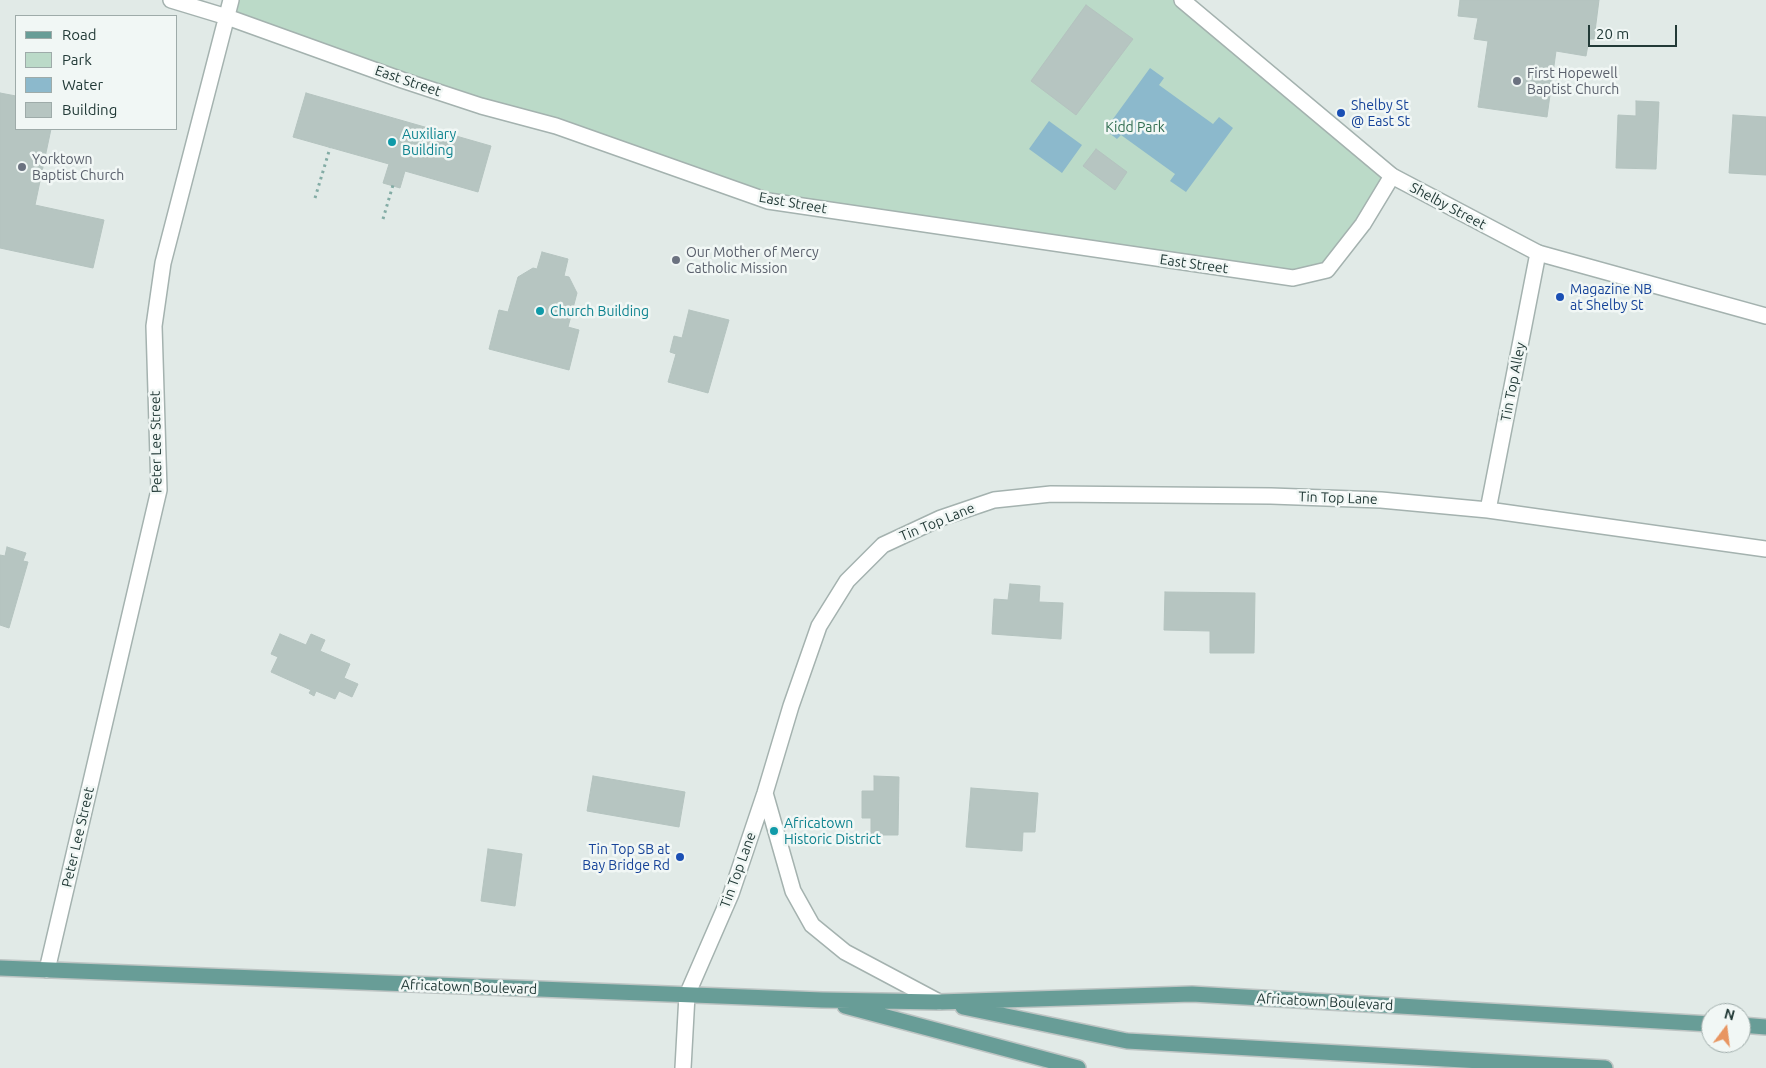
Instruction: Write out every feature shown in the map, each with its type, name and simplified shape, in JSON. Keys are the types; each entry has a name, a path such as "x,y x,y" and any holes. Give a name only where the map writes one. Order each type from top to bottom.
{"main road":[{"name":"Africatown Boulevard","path":"0,968 822,1000 939,1002 1192,994 1701,1023"},
{"path":"822,1000 1078,1068"},
{"name":"Africatown Boulevard","path":"939,1002 1127,1042 1605,1068"},
{"path":"1751,1026 1766,1027"}],"street":[{"name":"East Street","path":"171,0 227,17 402,80 481,106 556,126 768,201 1293,278 1327,270 1363,224 1392,176"},
{"name":"Peter Lee Street","path":"48,970 159,490 154,326 163,264 231,0"},
{"name":"Shelby Street","path":"1182,0 1392,176 1538,253 1766,316"},
{"name":"Tin Top Alley","path":"1488,510 1538,253"},
{"name":"Tin Top Lane","path":"687,996 731,894 765,793 791,706 819,626 846,581 883,545 941,518 994,500 1051,494 1372,499 1488,510 1766,549"},
{"path":"765,793 793,891 812,925 845,952 939,1002"},
{"path":"683,1068 687,996"}],"path":[{"path":"314,198 330,148"},
{"path":"383,219 393,185"}],"green space":[{"name":"Kidd Park","path":"231,0 1182,0 1392,176 1327,270 1293,278 768,201 227,17"}],"water":[{"path":"1150,68 1164,78 1159,85 1213,124 1219,117 1233,128 1186,192 1170,181 1175,174 1121,135 1117,139 1105,130"},
{"path":"1049,121 1082,145 1062,173 1029,149"}],"building":[{"name":"First Hopewell Baptist Church","path":"1460,0 1599,0 1594,39 1589,39 1586,56 1556,51 1547,117 1478,107 1488,41 1474,39 1478,18 1458,16"},
{"path":"1086,5 1133,39 1076,115 1031,81"},
{"name":"Yorktown Baptist Church","path":"0,93 15,96 15,130 51,130 35,205 104,220 93,268 0,248"},
{"name":"Auxiliary Building","path":"306,93 491,146 478,192 405,171 400,188 383,183 389,164 293,137"},
{"path":"1636,101 1659,102 1656,169 1616,168 1618,115 1636,116"},
{"path":"1733,115 1766,117 1766,175 1729,173"},
{"path":"1096,149 1127,172 1115,190 1083,166"},
{"name":"Church Building","path":"542,252 568,259 564,276 569,277 577,293 568,327 579,330 569,370 489,349 499,310 508,312 518,277 533,268 537,269"},
{"path":"689,310 729,320 708,393 668,382 676,354 670,352 674,336 682,338"},
{"path":"7,547 26,553 23,561 28,562 9,628 0,625 0,555 5,556"},
{"path":"1010,584 1040,586 1039,602 1063,603 1061,639 992,634 994,599 1008,600"},
{"path":"1165,592 1255,593 1254,653 1210,653 1210,631 1164,630"},
{"path":"280,634 306,645 311,634 325,640 320,651 350,664 344,678 358,684 352,697 339,691 335,699 316,691 314,696 309,693 311,690 271,672 278,657 271,654"},
{"path":"593,776 685,792 679,827 587,811"},
{"path":"874,776 899,777 898,835 871,835 871,818 862,818 862,791 874,791"},
{"path":"971,788 1038,793 1035,832 1023,832 1022,851 966,847"},
{"path":"488,849 522,854 515,906 481,901"}],"place":[{"name":"First Hopewell Baptist Church","path":"1517,81"},
{"name":"Shelby St @ East St","path":"1341,113"},
{"name":"Auxiliary Building","path":"392,142"},
{"name":"Yorktown Baptist Church","path":"22,167"},
{"name":"Our Mother of Mercy Catholic Mission","path":"676,260"},
{"name":"Magazine NB at Shelby St","path":"1560,297"},
{"name":"Church Building","path":"540,311"},
{"name":"Africatown Historic District","path":"774,831"},
{"name":"Tin Top SB at Bay Bridge Rd","path":"680,857"}]}
